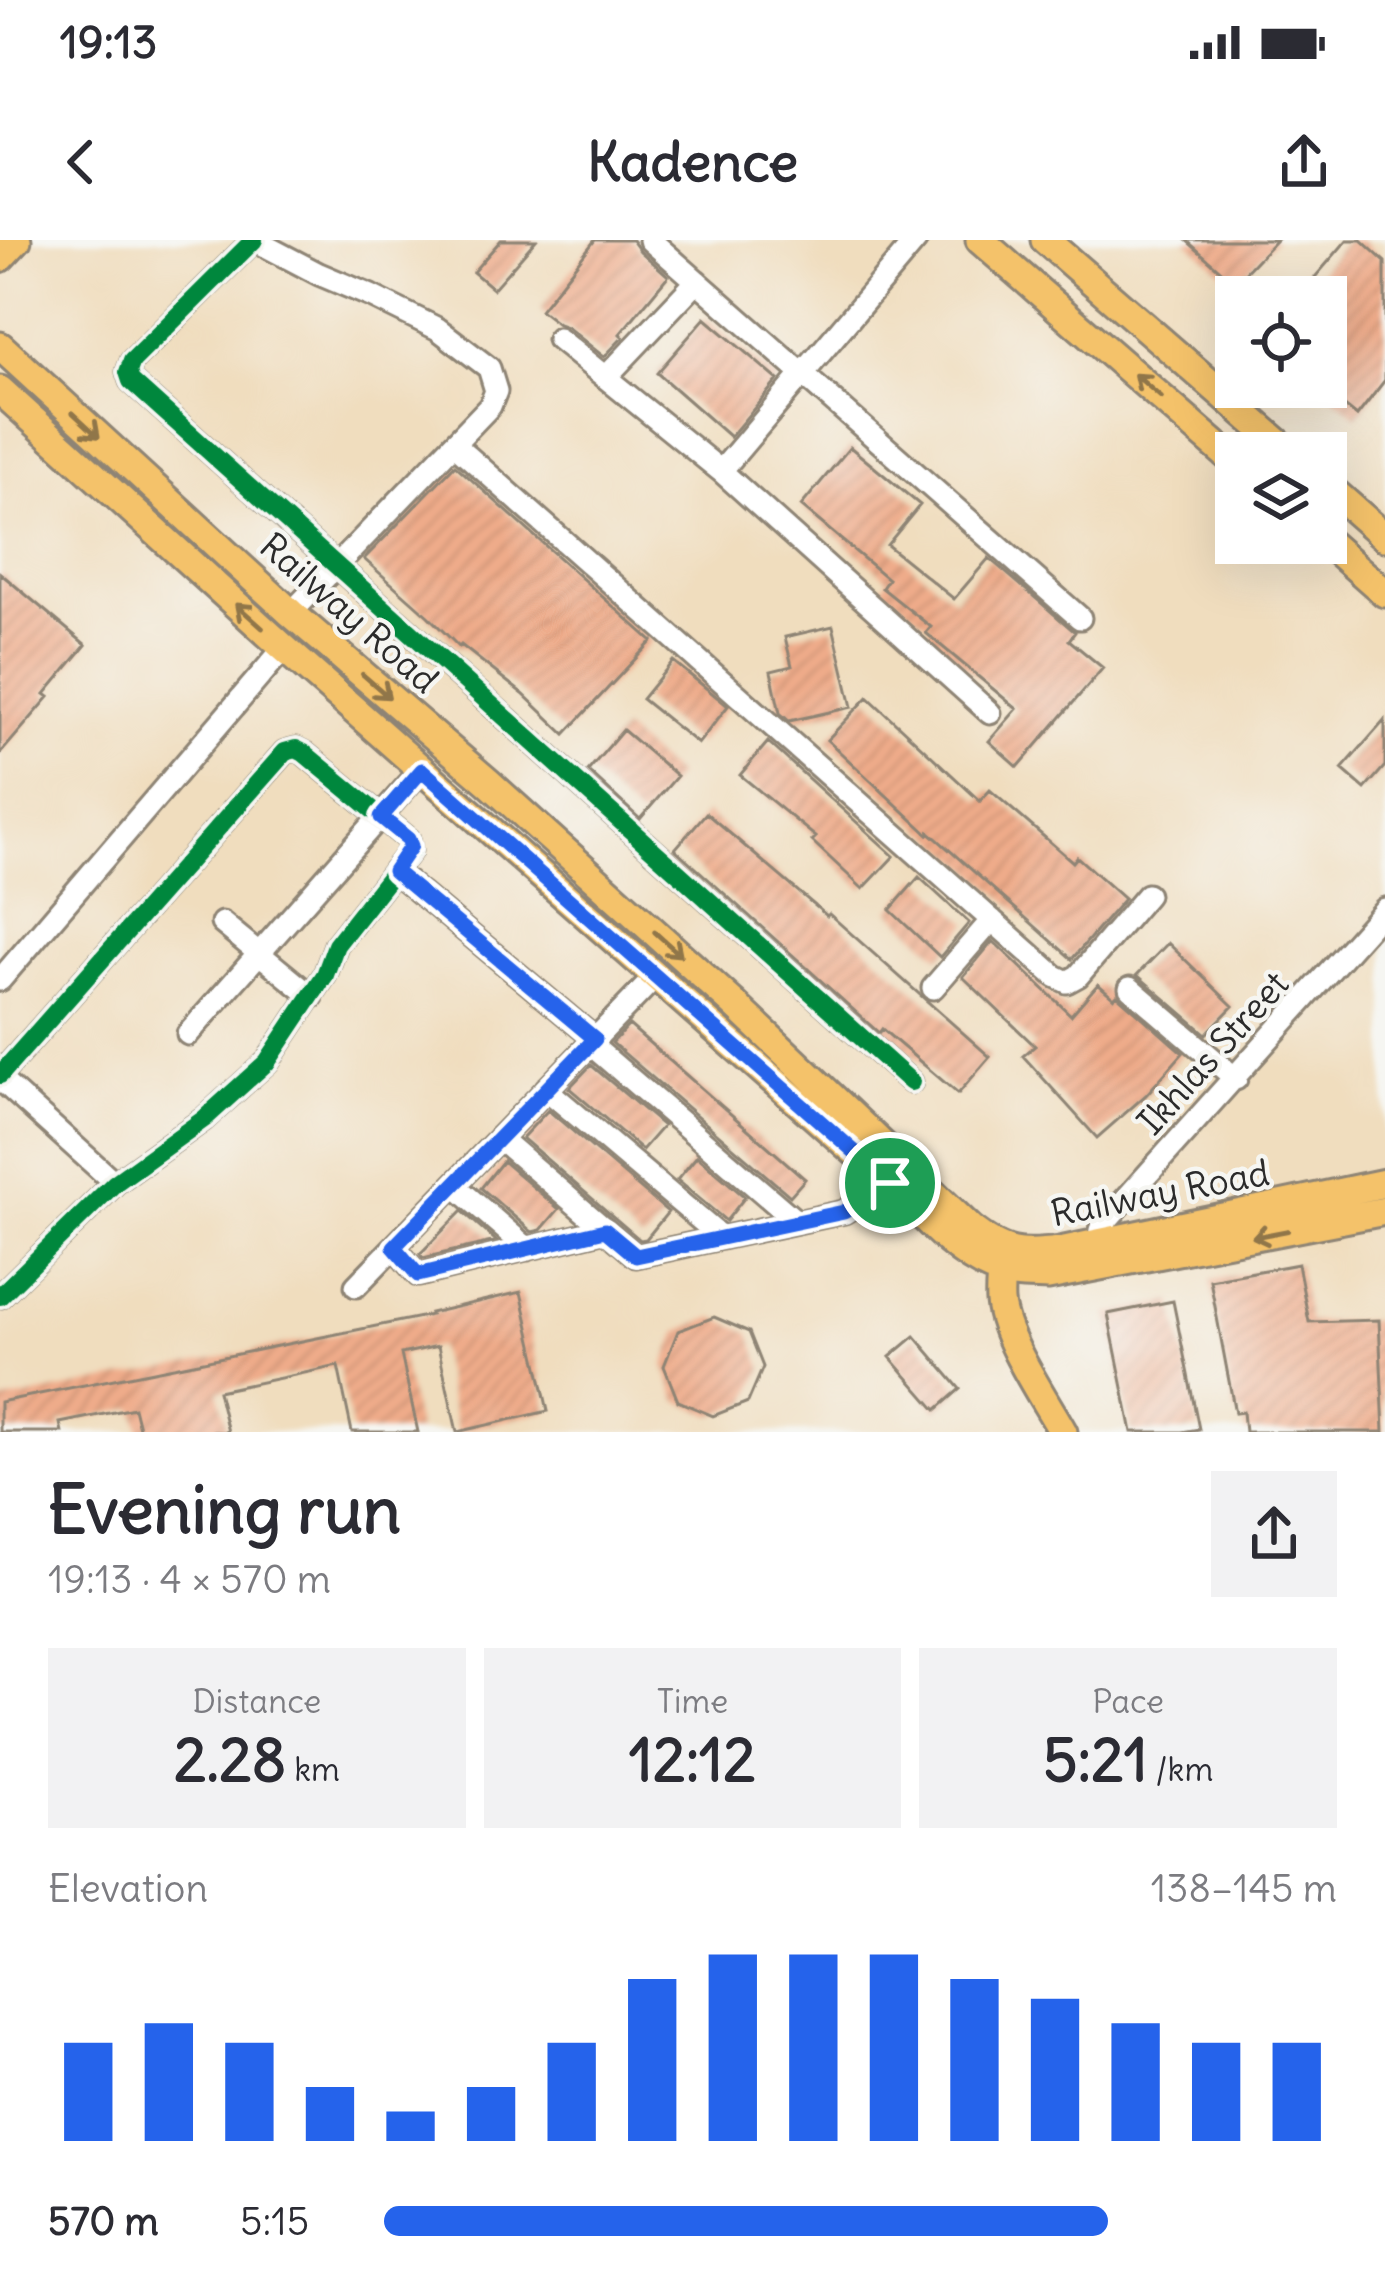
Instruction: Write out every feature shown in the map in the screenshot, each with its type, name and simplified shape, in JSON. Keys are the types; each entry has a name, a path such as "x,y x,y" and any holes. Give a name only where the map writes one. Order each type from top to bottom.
{"main road":[{"path":"0,258 17,240"},
{"path":"980,240 1215,445"},
{"path":"1045,240 1266,432"},
{"name":"Railway Road","path":"0,346 291,613 715,986 990,1244 1002,1261 1024,1275 1064,1273 1385,1211"},
{"name":"Railway Road","path":"0,390 284,648 974,1258 1002,1261 1016,1254 1098,1244 1385,1183"},
{"path":"1347,504 1385,537"},
{"path":"1347,560 1385,593"},
{"path":"1002,1261 1003,1317 1063,1432"}],"street":[{"path":"291,613 336,567 490,406 496,391 489,368 438,329 254,240 132,361 131,381 336,567 911,1082"},
{"path":"650,240 1080,618"},
{"path":"721,471 916,240"},
{"path":"605,377 697,281"},
{"path":"557,339 721,471 990,713"},
{"path":"454,444 1055,976 1067,982 1078,976 1147,895"},
{"path":"0,980 284,648"},
{"path":"0,1296 115,1184 204,1119 267,1062 325,975 336,945 411,846 296,749 285,752 0,1077 115,1184"},
{"path":"188,1034 422,770"},
{"path":"394,871 797,1222"},
{"name":"Ikhlas Street","path":"1098,1244 1105,1222 1385,910"},
{"path":"933,988 992,920"},
{"path":"222,923 312,997"},
{"path":"356,1286 655,977"},
{"path":"1130,988 1236,1079"},
{"path":"545,1090 722,1238"},
{"path":"500,1138 636,1256 844,1212 890,1183"},
{"path":"454,1185 528,1249"},
{"path":"394,1247 418,1275 605,1230"}],"building":[{"path":"501,240 536,240 493,289 473,272"},
{"path":"595,240 632,240 668,276 604,357 540,310"},
{"path":"1186,240 1276,240 1242,276 1227,276"},
{"path":"1347,240 1361,240 1385,262 1385,380 1357,416 1347,408 1347,276 1316,276"},
{"path":"705,318 778,380 730,437 657,373"},
{"path":"850,447 920,505 887,545 954,599 989,558 1075,632 1069,640 1103,668 1018,767 989,741 1017,709 926,633 931,627 882,588 888,579 801,506"},
{"path":"455,465 652,641 565,734 523,694 459,647 364,559"},
{"path":"0,573 86,645 0,754"},
{"path":"833,626 852,707 789,721 780,713 771,671 792,666 785,637"},
{"path":"673,661 728,706 698,744 642,699"},
{"path":"868,697 980,801 990,790 1124,899 1072,959 827,740"},
{"path":"1385,720 1385,766 1365,789 1342,769"},
{"path":"623,730 677,776 640,819 588,771"},
{"path":"768,742 894,856 863,889 812,841 816,837 740,775"},
{"path":"706,813 990,1057 958,1094 882,1029 879,1033 675,849"},
{"path":"919,877 969,923 940,957 890,910"},
{"path":"993,941 1071,1015 1098,984 1183,1053 1146,1095 1097,1138 1023,1056 1035,1046 963,977"},
{"path":"1168,943 1233,1006 1206,1034 1137,975"},
{"path":"629,1025 805,1179 790,1196 612,1043"},
{"path":"591,1065 663,1126 642,1150 569,1088"},
{"path":"548,1110 668,1212 646,1239 640,1240 522,1138"},
{"path":"697,1156 745,1197 726,1221 677,1180"},
{"path":"503,1161 559,1209 541,1230 532,1232 481,1188"},
{"path":"462,1211 496,1241 423,1258 420,1254"},
{"path":"1298,1264 1309,1322 1379,1320 1384,1432 1245,1432 1243,1412 1235,1413 1210,1280"},
{"path":"521,1292 548,1411 457,1432 438,1346 401,1354 418,1432 352,1432 338,1366 218,1391 228,1432 140,1432 134,1408 60,1423 62,1432 0,1432 0,1402 431,1315"},
{"path":"1173,1301 1199,1429 1132,1432 1108,1314"},
{"path":"714,1317 749,1332 763,1367 748,1402 713,1416 678,1401 664,1366 678,1331"},
{"path":"915,1336 960,1389 936,1410 890,1357"}],"cycle path":[{"path":"254,240 132,361 131,381 911,1082"},
{"path":"0,1075 285,752 304,753 408,839 410,851 336,945 325,975 267,1062 204,1119 115,1183 0,1296"}],"route":[{"path":"422,770 890,1183 844,1212 636,1256 605,1230 418,1275 394,1247 595,1039 394,871 411,846 381,817 422,770"}]}
